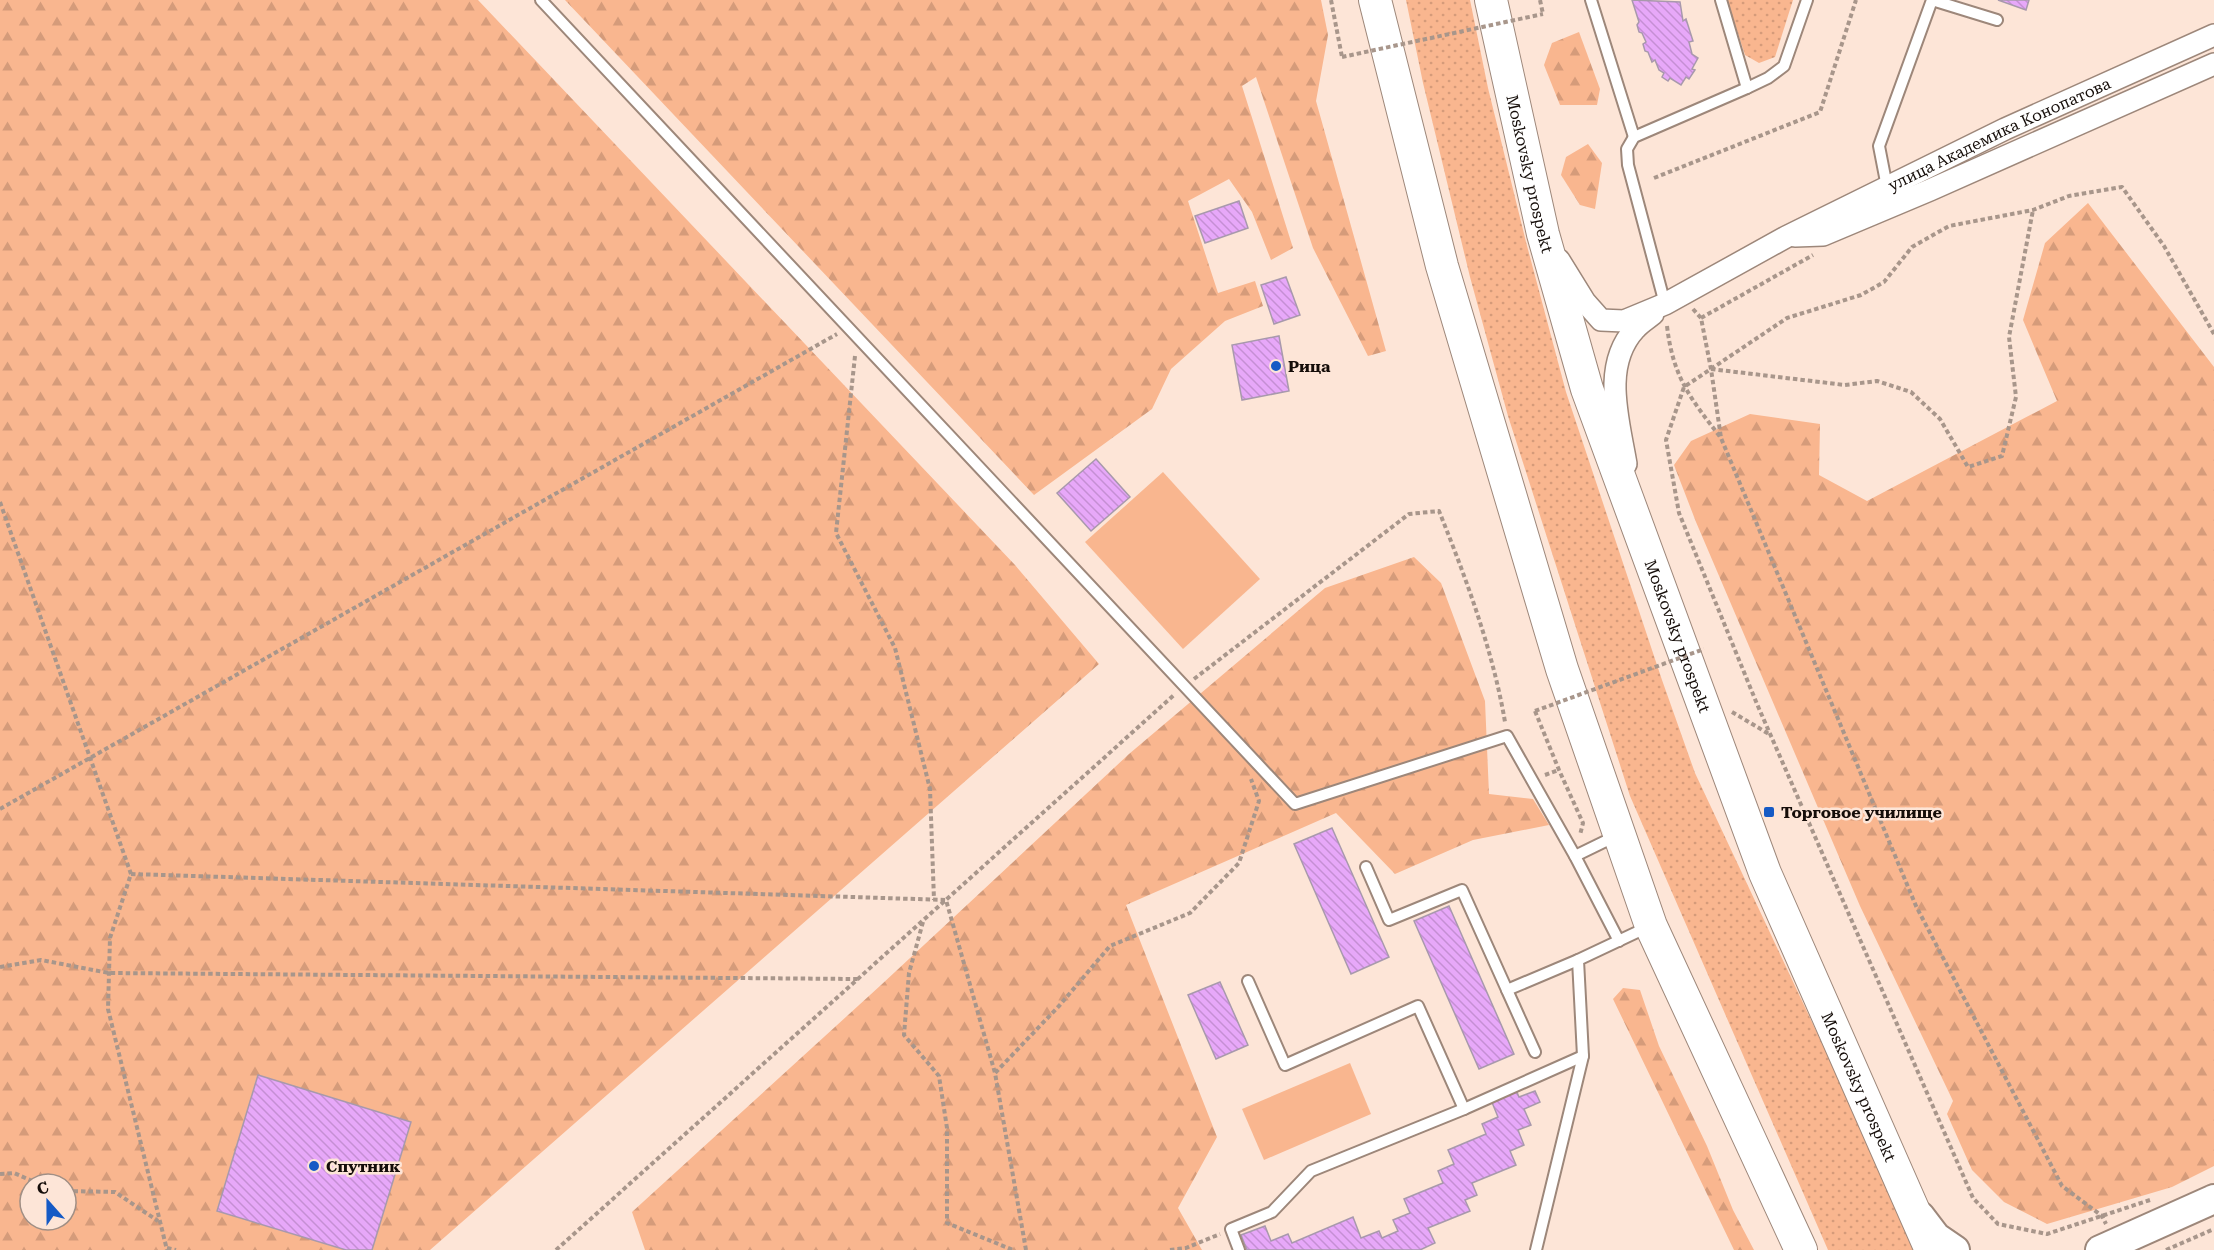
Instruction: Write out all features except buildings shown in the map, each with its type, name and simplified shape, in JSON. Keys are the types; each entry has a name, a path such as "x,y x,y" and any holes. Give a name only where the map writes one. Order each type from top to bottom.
{"main road":[{"path":"1375,0 1442,266 1563,669 1619,835 1651,926 1802,1250"},
{"name":"Moskovsky prospekt","path":"1491,0 1543,234 1587,389 1765,873 1907,1200 1931,1250"},
{"path":"2100,1250 2214,1199"},
{"path":"1907,1200 1936,1237 1955,1250"}],"street":[{"name":"улица Академика Конопатова","path":"1673,299 1786,237 2005,129 2214,35"},
{"name":"улица Академика Конопатова","path":"1786,237 1823,235 2214,64"},
{"path":"1543,234 1585,302 1600,320 1624,321 1673,299"},
{"path":"1635,521 1613,387 1624,347 1634,329 1673,299"}],"lane":[{"path":"541,0 1295,804 1507,735 1575,856 1619,941"},
{"path":"1591,0 1634,137"},
{"path":"1721,0 1747,88"},
{"path":"1673,299 1628,165 1627,149 1634,137 1747,88 1768,78 1784,66 1807,0"},
{"path":"1887,187 1879,146 1932,0 1997,20"},
{"path":"1575,856 1619,835"},
{"path":"1366,867 1389,920 1462,890 1534,1052"},
{"path":"1508,990 1651,926"},
{"path":"1536,1250 1582,1056 1578,960"},
{"path":"1248,981 1285,1065 1418,1006 1464,1109"},
{"path":"1239,1250 1231,1229 1272,1212 1311,1171 1464,1109 1582,1056"}],"path":[{"path":"1331,0 1342,57 1543,14 1540,0"},
{"path":"1654,178 1821,112 1856,0"},
{"path":"2154,1199 2047,1234 1998,1224 1973,1198 1770,734 1679,513 1666,440 1684,387 1787,318 1861,295 1884,282 1912,247 1950,226 2033,210 2069,196 2122,187 2164,246 2214,334"},
{"path":"1711,369 1845,385 1877,381 1911,392 1940,419 1968,467 2002,456 2016,397 2009,337 2033,210"},
{"path":"1673,299 1701,318 1721,438 1916,906 2062,1186 2102,1216"},
{"path":"1673,299 1670,351 1675,369 1688,396 1721,438"},
{"path":"0,809 848,328"},
{"path":"856,338 836,533 896,648 930,789 934,900"},
{"path":"0,502 131,874 110,938 108,1009 167,1249 176,1250"},
{"path":"556,1250 1183,687 1409,514 1439,511 1464,573 1501,697 1507,735"},
{"path":"1575,856 1583,823 1535,711 1704,649"},
{"path":"1726,708 1770,734"},
{"path":"995,1072 1059,1006 1110,946 1190,913 1239,862 1259,801 1241,748"},
{"path":"131,874 946,900"},
{"path":"946,900 995,1072 1026,1250"},
{"path":"923,921 909,973 904,1035 939,1076 947,1128 947,1223 1013,1250"},
{"path":"0,967 41,960 109,973 859,979"},
{"path":"0,1174 18,1174"},
{"path":"78,1191 115,1192 160,1222"},
{"path":"1170,1250 1186,1248 1231,1229"},
{"path":"2166,1250 2214,1229"}],"green space":[{"path":"0,0 478,0 1015,565 1099,664 430,1250 0,1250"},
{"path":"565,0 1321,0 1328,35 1316,101 1386,351 1368,356 1313,248 1256,77 1242,86 1293,248 1271,260 1252,212 1229,179 1188,201 1218,293 1255,281 1263,306 1225,321 1171,369 1152,409 1034,495"},
{"path":"1406,0 1470,0 1488,88 1566,392 1695,773 1919,1250 1828,1250 1630,796 1508,416 1470,277 1423,83"},
{"path":"1727,0 1793,0 1775,57 1759,63 1745,55"},
{"path":"1579,32 1600,89 1597,105 1560,105 1544,65 1552,43"},
{"path":"1588,144 1602,163 1595,209 1580,205 1561,175 1566,157"},
{"path":"2088,203 2214,367 2214,1166 2172,1187 2047,1224 2004,1202 1972,1170 1947,1114 1953,1101 1860,906 1696,522 1674,465 1691,441 1750,414 1820,424 1819,475 1867,501 2057,401 2023,320 2045,243"},
{"path":"1163,472 1260,579 1183,649 1085,542"},
{"path":"1414,557 1441,583 1485,701 1489,794 1533,799 1549,825 1473,840 1395,874 1336,813 1126,905 1217,1137 1178,1208 1202,1250 645,1250 632,1212 881,985 1129,754 1325,588"},
{"path":"1623,988 1640,990 1659,1046 1707,1146 1733,1210 1754,1250 1734,1250 1613,999"},
{"path":"1350,1063 1371,1114 1264,1160 1242,1109"}],"place":[{"name":"Рица","path":"1276,366"},
{"name":"Торговое училище","path":"1769,812"},
{"name":"Спутник","path":"314,1166"}]}
